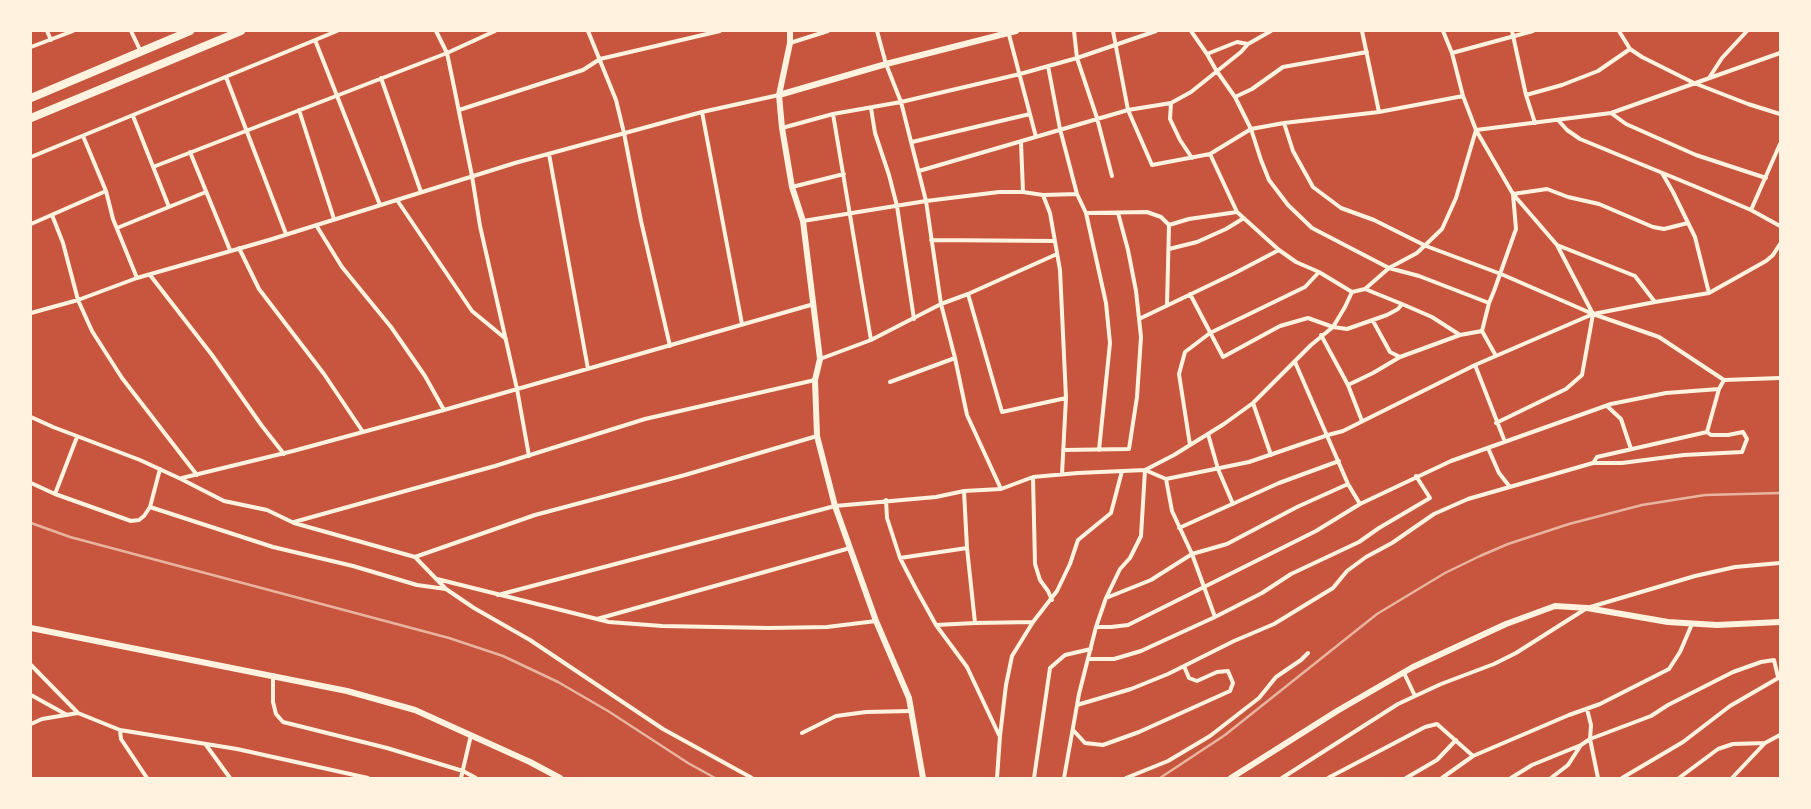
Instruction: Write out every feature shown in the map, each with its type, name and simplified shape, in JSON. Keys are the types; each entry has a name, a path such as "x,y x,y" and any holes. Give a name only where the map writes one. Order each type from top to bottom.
{"highway":[{"path":"31,98 190,31"},
{"path":"31,118 241,31"}],"street":[{"path":"47,31 50,40"},
{"path":"31,48 73,31"},
{"path":"131,31 141,52"},
{"path":"31,157 337,31"},
{"path":"436,31 446,53 459,110 480,226 517,389 528,456"},
{"path":"153,167 446,53 495,31"},
{"path":"588,31 616,100 641,221 670,346"},
{"path":"459,110 583,70 600,59 703,33 720,31"},
{"path":"790,31 790,43 779,95 782,128 792,187 802,221 814,304 820,359 815,380 817,436 835,506 876,621 909,698 923,778"},
{"path":"790,43 828,31"},
{"path":"877,31 886,64 901,102 919,171 926,201 941,304 955,358 967,415 1001,489"},
{"path":"31,313 78,300 137,278 316,225 472,176 702,112 779,95 886,64 1016,31"},
{"path":"1074,31 1077,58 1098,118 1112,176"},
{"path":"1113,31 1128,110 1152,165 1210,154 1251,129 1284,123 1379,112 1463,96"},
{"path":"782,128 833,114 901,102 1020,74 1077,58 1156,31"},
{"path":"1191,31 1235,97 1251,129 1269,180 1288,205 1312,228 1389,268 1419,276 1459,293 1489,303"},
{"path":"919,171 1098,118 1128,110 1171,103 1191,92 1216,70 1241,52 1248,44 1271,31"},
{"path":"1362,31 1379,112"},
{"path":"1444,31 1452,54 1463,96 1476,130 1513,194 1557,245 1593,314 1582,375 1566,389 1496,423"},
{"path":"1452,54 1513,33 1533,31"},
{"path":"1619,31 1630,49 1642,57 1694,83 1748,104 1780,114"},
{"path":"1709,78 1722,58 1747,31"},
{"path":"1008,32 1036,137"},
{"path":"1513,33 1526,95 1535,123"},
{"path":"315,40 380,205"},
{"path":"1207,54 1237,42 1248,44"},
{"path":"1526,95 1562,85 1598,71 1630,49"},
{"path":"1235,97 1252,88 1283,66 1367,52"},
{"path":"1476,130 1611,113 1780,53"},
{"path":"1048,66 1060,129 1077,194 1086,213 1106,303 1110,344 1099,450"},
{"path":"226,77 286,234"},
{"path":"381,78 421,192"},
{"path":"1171,103 1170,119 1180,140 1192,158"},
{"path":"871,108 875,133 889,175 897,206 914,319"},
{"path":"299,110 334,219"},
{"path":"702,112 742,324"},
{"path":"1611,113 1626,124 1696,155 1766,178"},
{"path":"833,114 871,340"},
{"path":"912,142 1030,114"},
{"path":"133,116 169,207"},
{"path":"1558,120 1567,130 1580,140 1751,210 1780,226"},
{"path":"1284,123 1293,151 1314,187 1341,208 1374,220 1426,246 1501,274 1593,314 1659,337 1724,380 1780,378"},
{"path":"1210,154 1237,212 1279,250 1296,262 1319,272 1352,292 1365,289 1389,268 1417,253 1442,229 1453,204 1476,130"},
{"path":"83,136 106,191 112,219 137,278"},
{"path":"1021,142 1023,192"},
{"path":"1751,210 1780,144"},
{"path":"190,152 230,250"},
{"path":"549,154 588,369"},
{"path":"1662,173 1695,237 1709,294"},
{"path":"792,187 844,174"},
{"path":"1513,194 1547,189 1568,197 1599,204 1653,227 1664,229 1688,223"},
{"path":"31,224 106,191"},
{"path":"116,228 206,192"},
{"path":"802,221 926,201 999,192 1023,192 1042,195 1077,194"},
{"path":"1496,356 1482,331 1489,303 1501,274 1516,229 1513,194"},
{"path":"1042,195 1050,213 1060,270 1066,398 1062,474"},
{"path":"397,200 472,311 506,339"},
{"path":"1086,213 1147,212 1161,217 1169,225 1167,305"},
{"path":"1169,225 1190,219 1237,212"},
{"path":"1063,450 1130,449 1137,397 1141,337 1131,264 1118,213"},
{"path":"52,215 63,243 78,300 92,331 122,378 197,475"},
{"path":"1169,250 1197,242 1226,229 1244,218"},
{"path":"316,225 342,267 391,327 425,376 444,410"},
{"path":"931,240 1055,241"},
{"path":"498,594 605,568 735,531 835,506 886,500 936,497 964,491 1001,489 1033,477 1062,474 1145,470 1166,479 1218,469 1271,456 1343,431 1475,365 1593,314 1655,302 1709,294 1766,261 1773,255 1780,244"},
{"path":"1557,245 1635,276 1655,302"},
{"path":"239,248 259,289 324,374 363,432"},
{"path":"1139,319 1279,250"},
{"path":"820,359 871,340 941,304 968,294 1057,254"},
{"path":"1190,445 1179,374 1184,352 1210,333 1305,287 1319,272"},
{"path":"150,275 212,355 262,426 284,454"},
{"path":"1365,289 1432,317 1460,335"},
{"path":"1145,470 1208,434 1253,403 1321,336 1333,327 1352,292"},
{"path":"968,294 1002,412 1066,398"},
{"path":"1190,294 1223,357 1280,326 1308,318 1333,327 1347,329 1373,321 1398,309 1402,304"},
{"path":"181,479 284,454 444,410 814,304"},
{"path":"1373,321 1390,352 1400,357"},
{"path":"1348,385 1373,373 1400,357 1460,335 1482,331"},
{"path":"1321,336 1348,385 1362,421"},
{"path":"890,382 955,358"},
{"path":"1295,362 1348,484 1360,504"},
{"path":"1475,365 1496,423 1505,442"},
{"path":"294,523 528,456 645,419 815,380"},
{"path":"1707,432 1719,389 1724,380"},
{"path":"1096,627 1128,625 1316,531 1360,504 1416,476 1451,461 1607,406 1666,393 1719,389"},
{"path":"1253,403 1271,456"},
{"path":"1607,406 1621,419 1632,449"},
{"path":"31,417 140,460 224,501 267,510 294,523 415,557 446,589 474,608 537,644 663,730 752,778"},
{"path":"1077,705 1131,689 1184,666 1234,640 1274,624 1333,588 1347,571 1366,556 1397,540 1434,514 1468,498 1593,463 1622,463 1684,455 1742,452 1747,439 1743,432 1728,436 1711,435 1707,432 1597,457 1593,463"},
{"path":"1208,434 1218,469 1234,504"},
{"path":"55,494 76,436"},
{"path":"415,557 535,516 685,475 817,436"},
{"path":"1488,448 1499,473 1510,487"},
{"path":"1179,528 1279,483 1339,461"},
{"path":"31,483 55,494 131,521 139,520 144,516 150,507 160,469"},
{"path":"1064,778 1077,705 1096,627 1106,598 1120,569 1130,558 1141,536 1145,470"},
{"path":"997,778 1006,685 1012,656 1033,622 1052,600 1070,564 1078,540 1111,514 1122,471"},
{"path":"1088,658 1114,659 1141,651 1215,617 1262,593 1291,574 1359,542 1430,498 1416,476"},
{"path":"1033,477 1035,564 1040,580 1048,591 1052,600"},
{"path":"1166,479 1172,511 1192,554 1215,617"},
{"path":"1106,598 1151,580 1192,554 1227,544 1297,506 1348,484"},
{"path":"964,491 967,548 975,623"},
{"path":"886,500 887,518 900,558 936,624 967,667 1000,736"},
{"path":"150,507 273,547 353,566 418,585 446,589"},
{"path":"597,619 850,548"},
{"path":"900,558 967,548"},
{"path":"1282,778 1392,708 1441,684 1494,664 1587,608 1695,576 1735,567 1780,563"},
{"path":"437,579 609,622 662,626 769,628 827,627 876,621"},
{"path":"1231,778 1337,711 1404,673 1506,624 1555,606 1587,608 1668,622 1692,624 1717,625 1780,622"},
{"path":"936,624 1033,622"},
{"path":"1442,778 1473,756 1569,715 1600,704 1669,669 1680,652 1692,624"},
{"path":"31,628 273,675 347,691 415,710 530,762 560,778"},
{"path":"1034,778 1050,668 1065,655 1091,649"},
{"path":"1126,778 1168,761 1210,736 1259,698 1276,677 1301,660 1308,653"},
{"path":"1511,778 1532,765 1581,745 1590,739 1651,716 1668,705 1733,672 1761,662 1774,660 1779,677 1730,706 1683,742 1622,778"},
{"path":"31,665 78,713 120,730 245,751 368,778"},
{"path":"1073,730 1085,743 1103,745 1139,732 1230,691 1233,683 1228,672 1217,672 1197,681 1189,678 1184,666"},
{"path":"1404,673 1415,696"},
{"path":"273,675 273,702 276,714 283,722 388,748 463,771 476,778"},
{"path":"31,695 68,715"},
{"path":"1587,709 1591,725 1590,739 1598,778"},
{"path":"802,733 836,716 866,712 911,710"},
{"path":"31,724 42,719 78,713"},
{"path":"1328,778 1425,727 1437,724 1473,756"},
{"path":"120,730 121,739 147,778"},
{"path":"462,778 471,735"},
{"path":"1732,778 1766,743 1780,735"},
{"path":"1406,778 1437,760 1456,740"},
{"path":"1679,778 1718,750 1733,744 1766,743"},
{"path":"206,745 230,778"},
{"path":"1551,778 1568,765 1581,745"}],"railway":[{"path":"1160,778 1225,735 1377,614 1445,573 1480,556 1508,544 1569,524 1642,505 1705,495 1780,493"},
{"path":"31,523 70,537 449,638 503,656 558,682 608,711 688,763 715,778"}]}
